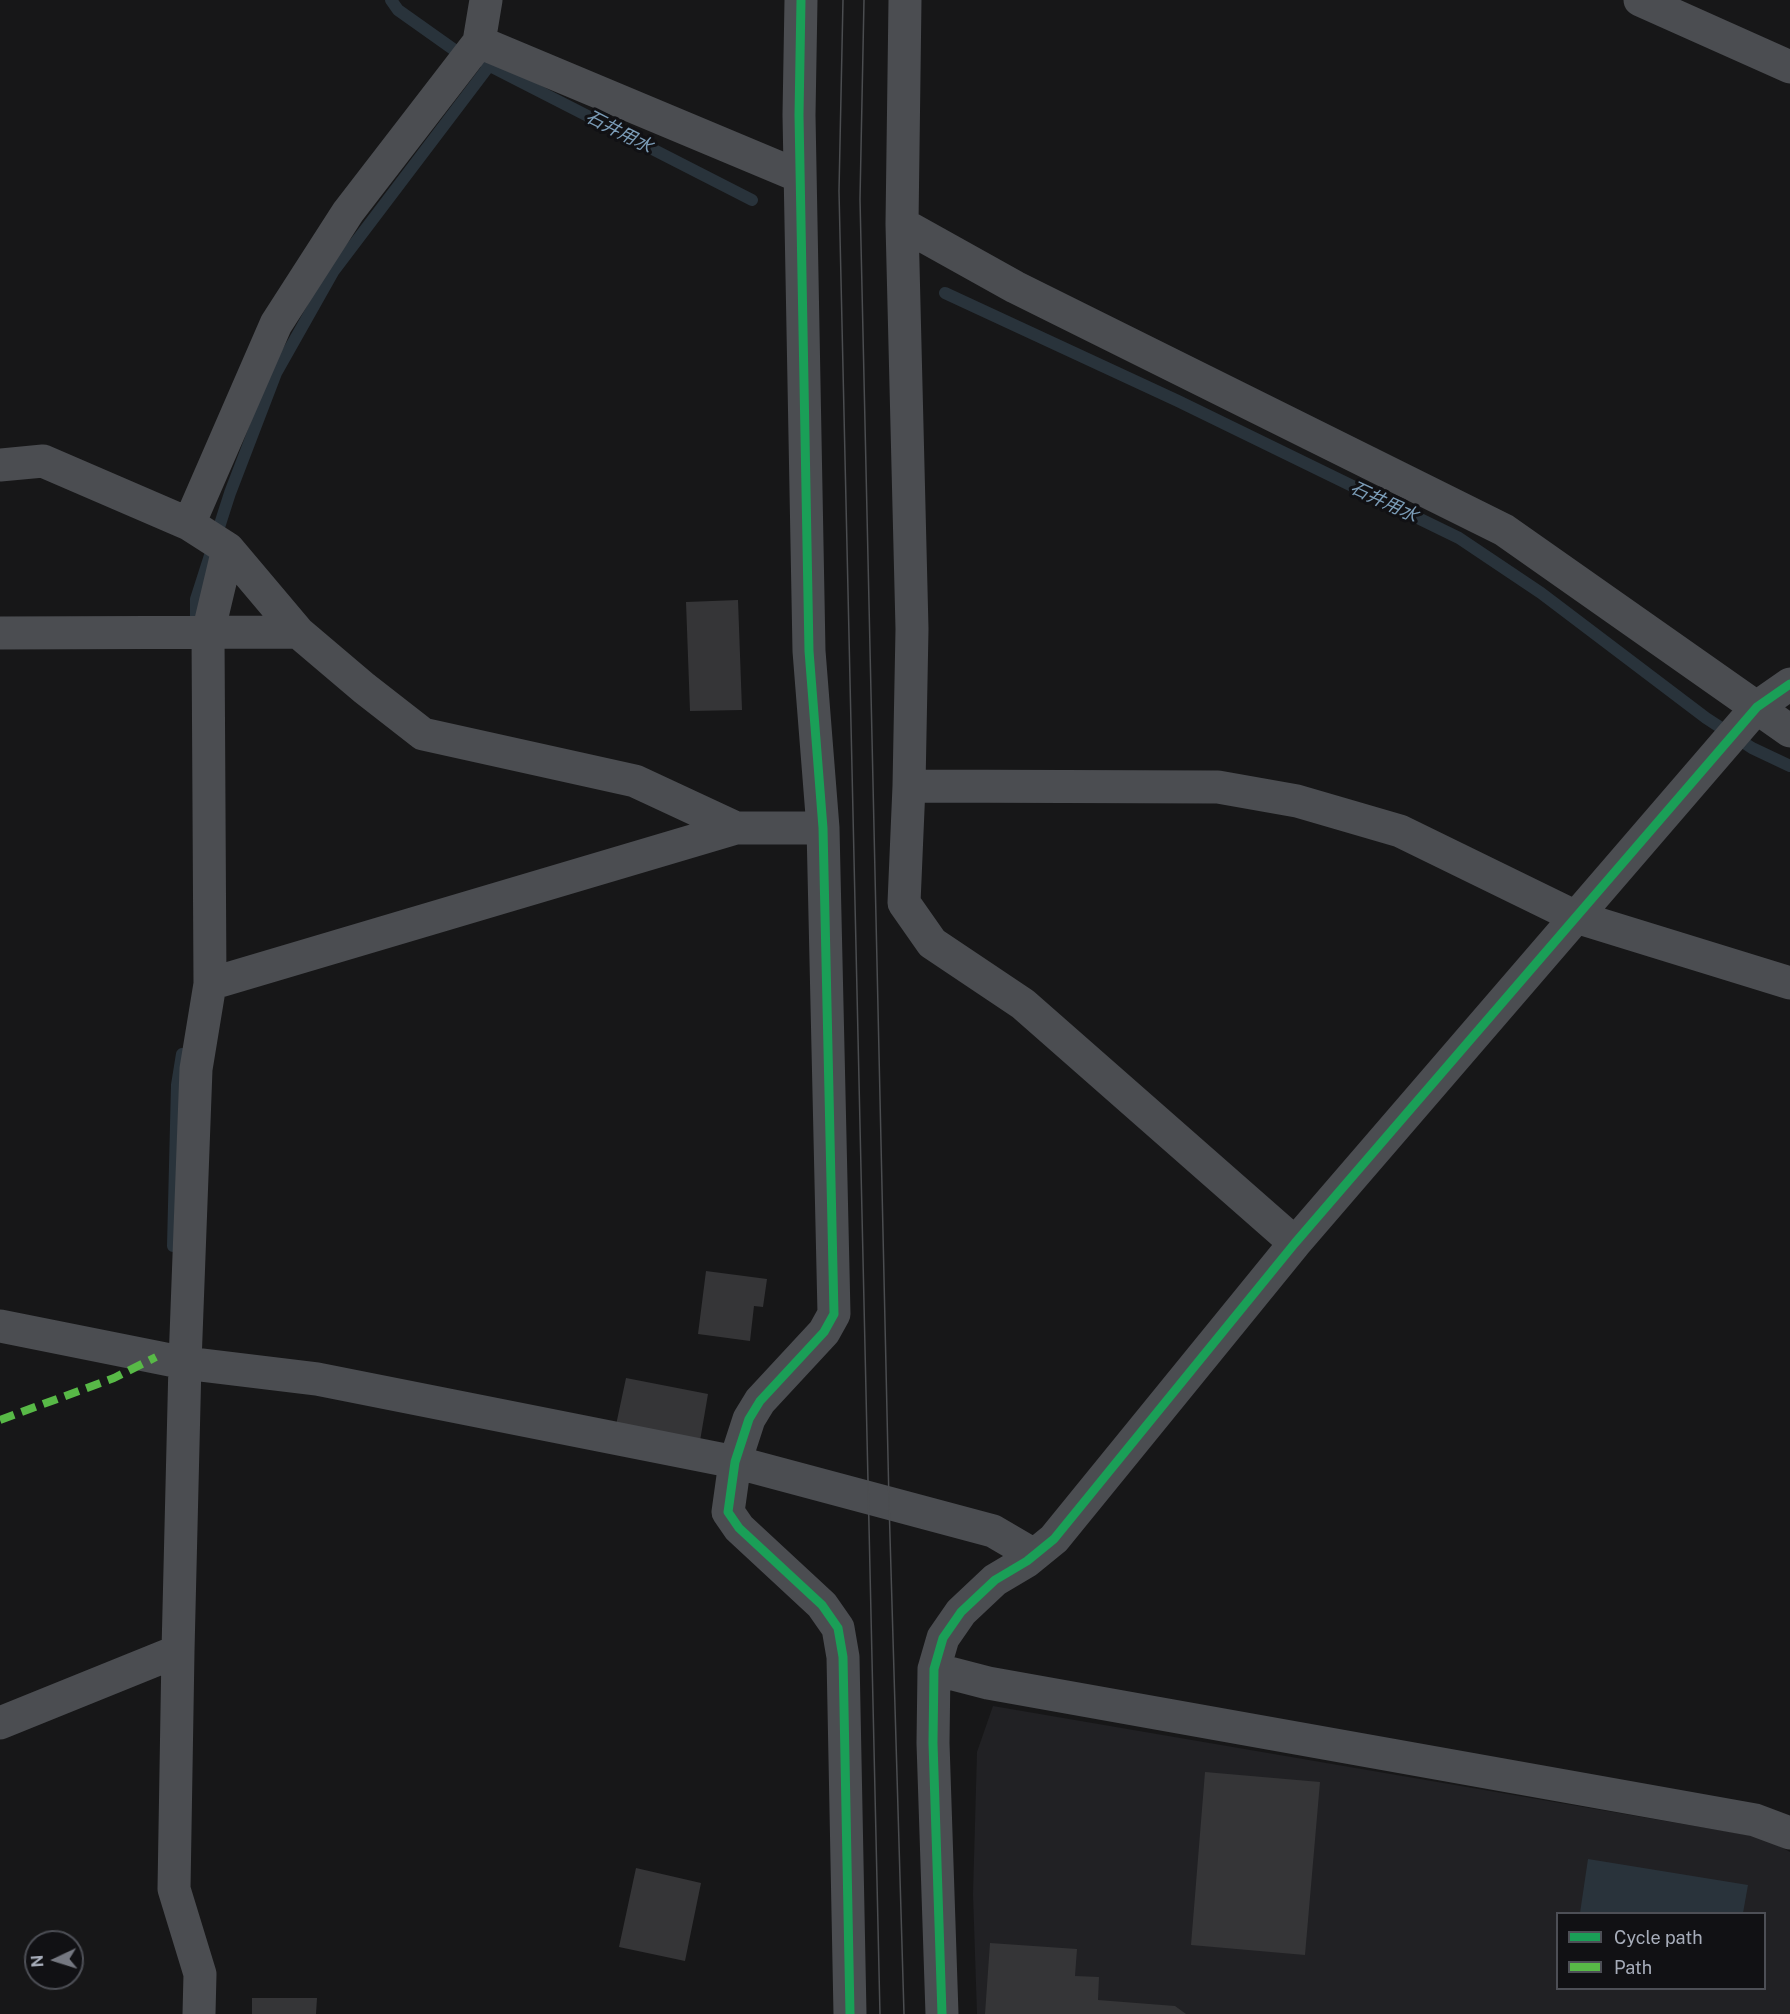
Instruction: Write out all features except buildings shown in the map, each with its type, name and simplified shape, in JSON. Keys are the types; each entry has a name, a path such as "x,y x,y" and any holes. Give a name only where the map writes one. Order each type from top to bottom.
{"street":[{"path":"189,524 276,324 348,212 478,42 486,0"},
{"path":"801,0 799,176 809,651 823,828 834,1314 824,1332 760,1401 749,1419 735,1462 728,1512 738,1528 822,1605 838,1628 843,1657 850,2014"},
{"path":"905,0 902,224 912,629 904,903 932,943 1023,1004 1295,1243"},
{"path":"1640,0 1790,67"},
{"path":"478,42 799,176"},
{"path":"902,224 1015,287 1504,530 1754,710 1790,731"},
{"path":"0,465 43,461 189,524 228,549 298,632 423,734 635,781 736,828"},
{"path":"200,2014 200,1974 174,1889 178,1651 185,1363 196,1070 210,984 198,633 228,549"},
{"path":"0,633 298,632"},
{"path":"942,2014 933,1743 934,1669 943,1638 961,1612 995,1580 1054,1539 1295,1243 1714,756 1754,710 1790,684"},
{"path":"909,786 1218,787 1296,801 1400,831 1576,917 1790,983"},
{"path":"210,984 736,828 823,828"},
{"path":"0,1326 185,1363 317,1378 735,1462 993,1531 1034,1555"},
{"path":"0,1723 178,1651"},
{"path":"934,1669 988,1683 1755,1820 1790,1833"}],"shaded area":[{"path":"993,1706 1765,1838 1790,1852 1790,2014 977,2014 973,1894 977,1752"},
{"path":"1588,1859 1748,1885 1743,1912 1580,1912"}],"waterway":[{"name":"石井用水","path":"391,0 398,10 453,49"},
{"name":"石井用水","path":"486,64 752,200"},
{"path":"196,627 196,599 230,493 276,373 333,272 489,66"},
{"name":"石井用水","path":"945,293 1178,401 1459,538 1541,593 1706,718 1752,748 1790,766"},
{"path":"173,1246 177,1085 182,1054"}],"tram line":[{"path":"843,0 839,191 880,2014"},
{"path":"864,0 860,199 889,1502 904,2014"}],"marked path":[{"path":"0,1420 114,1378 156,1357"}],"cycle path":[{"path":"801,0 799,115 809,651 823,828 834,1314 824,1332 760,1401 749,1419 735,1462 728,1512 739,1528 822,1605 838,1628 843,1657 850,2014"},
{"path":"942,2014 933,1743 934,1669 943,1638 961,1612 995,1580 1027,1561 1054,1539 1295,1243 1757,707 1790,684"}]}
